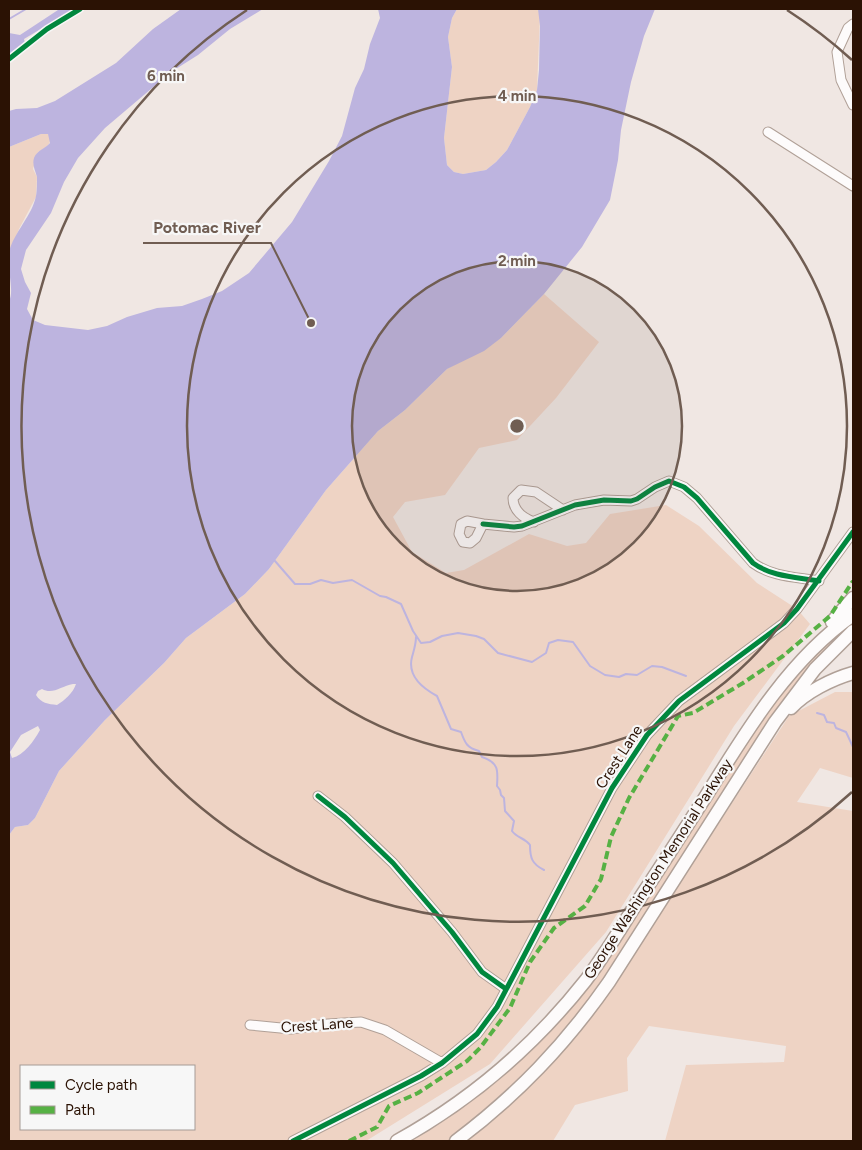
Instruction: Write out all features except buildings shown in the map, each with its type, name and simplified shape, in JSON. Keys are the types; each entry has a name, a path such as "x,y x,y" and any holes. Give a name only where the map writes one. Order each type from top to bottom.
{"highway":[{"path":"804,659 823,632 853,598"},
{"name":"George Washington Memorial Parkway","path":"397,1141 432,1121 490,1079 518,1054 559,1012 604,955 748,730 804,659 831,632 853,614"},
{"name":"George Washington Memorial Parkway","path":"456,1141 484,1120 531,1078 558,1050 588,1013 789,702 809,676 853,631"},
{"path":"767,734 795,703 853,672"}],"street":[{"path":"853,24 848,28 838,52 841,80 853,105"},
{"path":"768,132 853,186"},
{"path":"483,524 514,527 593,502 637,499 664,482 676,482 698,498 753,563 776,574 819,581"},
{"path":"534,522 515,508 513,498 521,490 536,492 563,510"},
{"name":"Crest Lane","path":"250,1025 291,1029 362,1022 385,1030 442,1062 478,1034 497,1007 612,788 647,734 679,701 784,622 819,581 853,532"},
{"path":"318,796 345,817 393,863 446,925 482,972 506,989"},
{"path":"293,1141 421,1076 442,1062"}],"shaded area":[{"path":"58,9 74,9 24,39 25,43 9,55 9,33 20,35"},
{"path":"181,9 263,9 230,29 198,55 171,72 105,128 78,158 64,182 51,213 26,250 21,269 31,293 27,309 33,320 45,325 88,330 107,326 127,317 157,308 182,306 202,299 222,291 249,273 292,222 342,136 355,88 364,69 370,44 380,18 378,9 457,9 452,18 448,37 452,67 444,138 447,165 454,172 463,174 486,170 496,162 507,150 530,107 537,90 539,70 540,26 538,9 655,9 644,36 631,82 610,200 582,247 544,294 501,338 484,351 447,369 405,410 378,431 326,490 269,569 245,594 186,638 164,663 105,720 59,771 35,818 28,825 15,827 9,835 9,301 11,291 8,258 11,245 31,210 36,196 37,177 34,158 37,153 50,143 48,134 41,134 9,147 9,111 37,108 55,101 116,63 153,29","holes":["76,684 71,693 57,705 45,703 36,695 42,689 53,691","38,726 40,730 32,743 25,751 12,758 10,752 21,735"]},
{"path":"457,9 538,9 540,14 537,90 530,107 507,150 496,162 486,170 463,174 454,172 447,165 444,138 452,67 448,37 452,18"},
{"path":"41,134 48,134 50,143 38,152 33,169 37,177 36,197 19,229 9,254 9,147"},
{"path":"544,294 599,342 556,398 517,440 479,448 445,495 405,502 393,517 412,552 446,573 464,570 529,534 567,546 586,543 610,514 666,505 699,526 757,583 797,609 810,624 734,726 606,932 490,1064 366,1141 9,1141 9,835 15,827 28,825 35,818 59,771 105,720 164,663 186,638 245,594 269,569 326,490 378,431 405,410 447,369 501,338"},
{"path":"853,619 853,627 834,644 588,1008 546,1058 475,1122 448,1141 406,1141 554,1024 763,716 803,666"},
{"path":"835,692 853,692 853,778 820,768 797,802 853,811 853,1141 665,1141 686,1065 784,1062 786,1046 649,1026 627,1058 628,1091 575,1105 553,1141 463,1141 578,1033 683,878 789,716"}],"waterway":[{"path":"9,19 26,9"},
{"path":"275,561 295,584 310,584 321,580 333,583 352,580 380,596 401,604 413,631 421,643 458,633 476,636 484,639 498,653 532,662 546,653 549,643 558,640 573,642 590,666 605,675 619,677 626,674 637,675 652,666 662,667 686,676"},
{"path":"416,637 411,664 414,676 421,685 437,696 451,729 461,732 469,747 479,751 482,757 492,762 497,771 497,786 504,798 505,811 514,821 512,831 530,845 532,860 544,870"},
{"path":"817,713 824,715 827,722 834,723 836,728 846,732 853,747"}],"marked path":[{"path":"349,1141 377,1127 389,1106 418,1093 467,1061 480,1048 510,1008 530,962 554,928 585,906 601,879 611,837 629,798 678,716 693,713 783,656 830,616 853,581"}],"cycle path":[{"path":"9,59 47,29 80,9"},
{"path":"483,524 522,526 575,505 604,500 631,501 669,481 684,487 697,498 753,563 760,568 776,574 819,581"},
{"path":"293,1141 421,1076 442,1063 477,1034 497,1007 612,788 647,735 679,701 784,623 797,609 853,532"},
{"path":"318,796 345,817 393,863 452,932 482,972 506,989"}],"place":[{"name":"Potomac River","path":"311,323"}]}
